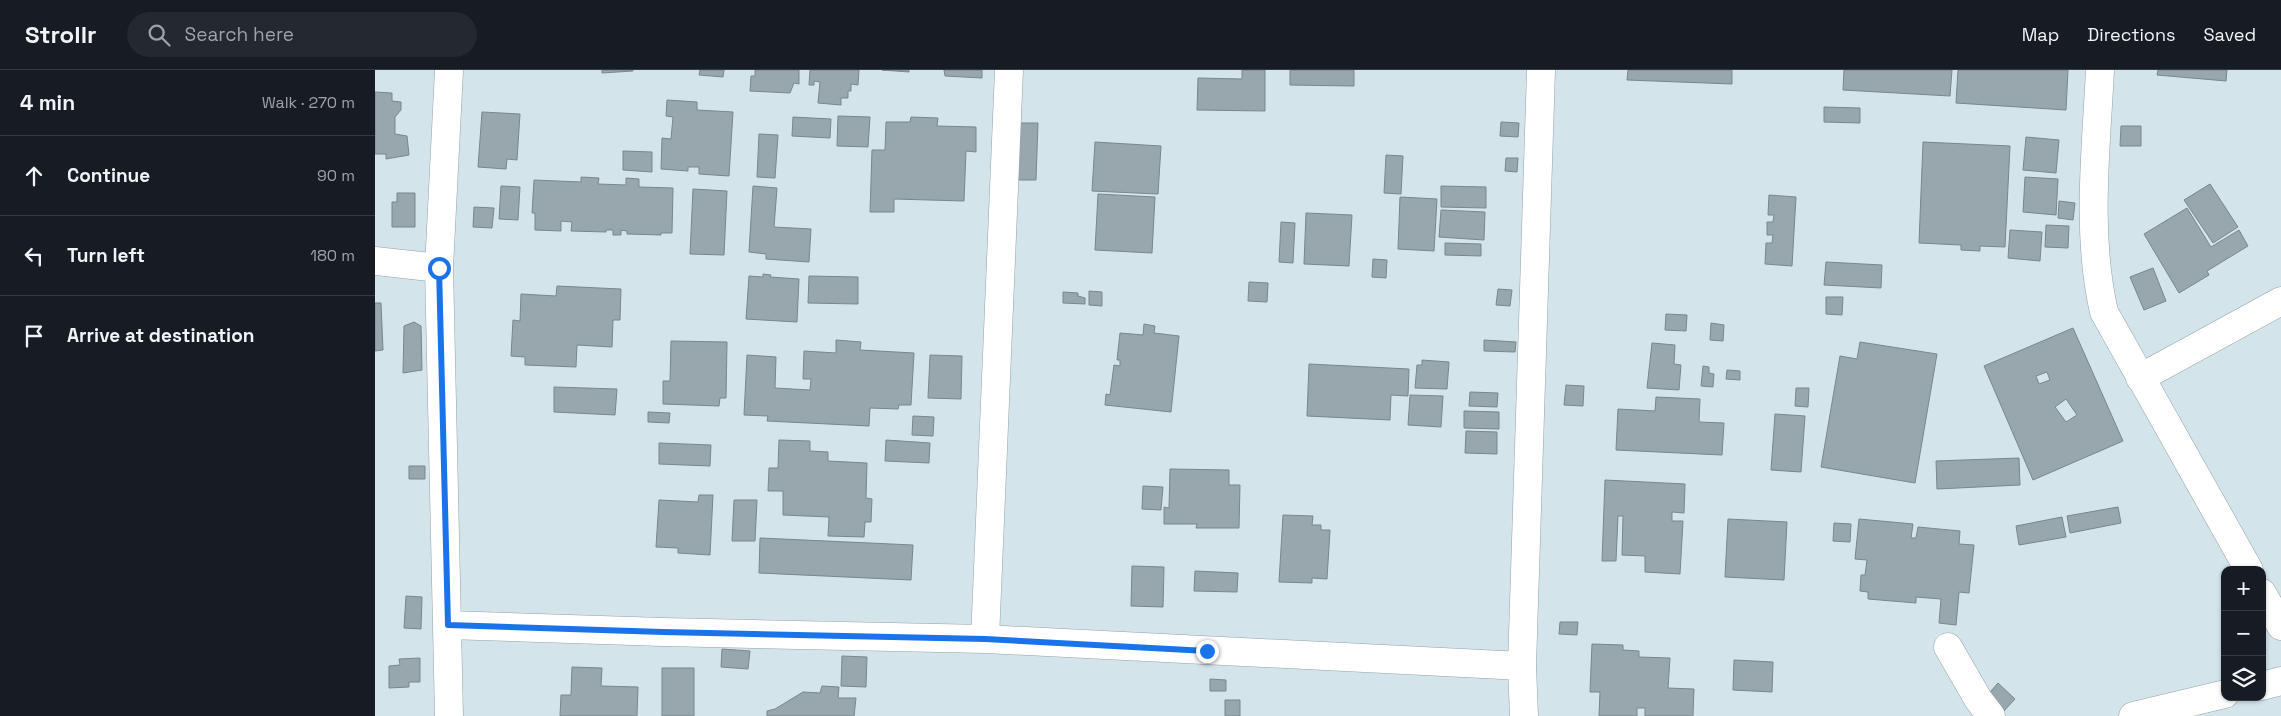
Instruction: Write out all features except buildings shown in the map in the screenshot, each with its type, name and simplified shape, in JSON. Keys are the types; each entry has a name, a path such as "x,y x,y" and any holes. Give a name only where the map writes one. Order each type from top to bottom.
{"street":[{"path":"449,70 439,268 449,716"},
{"path":"985,639 1009,70"},
{"path":"1524,716 1523,666 1541,70"},
{"path":"2100,70 2093,209 2097,280 2105,312 2140,378 2247,566"},
{"path":"375,261 439,268"},
{"path":"2140,378 2281,301"},
{"path":"2266,600 2281,626"},
{"path":"448,625 985,639 1523,666"},
{"path":"1948,648 1978,699 1991,716"},
{"path":"2266,685 2281,681"},
{"path":"2133,716 2221,695"}],"route":[{"path":"439,268 448,625 985,639 1207,651"}]}
